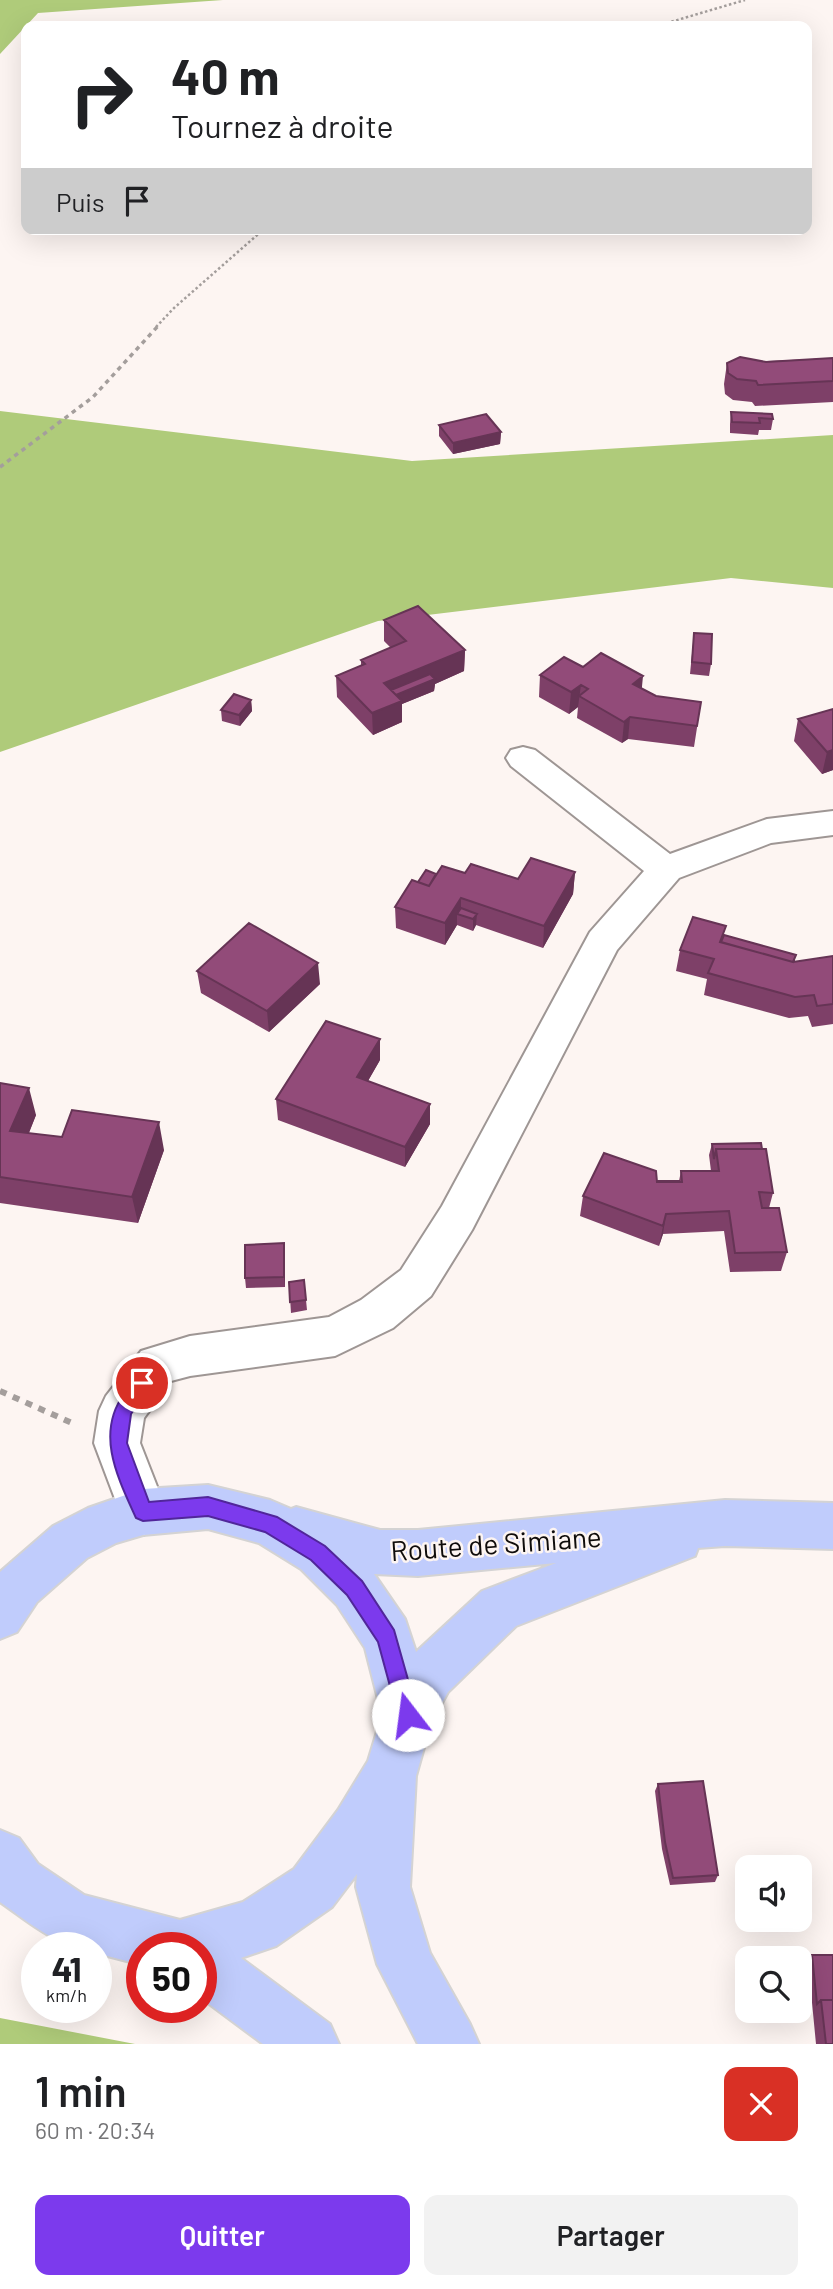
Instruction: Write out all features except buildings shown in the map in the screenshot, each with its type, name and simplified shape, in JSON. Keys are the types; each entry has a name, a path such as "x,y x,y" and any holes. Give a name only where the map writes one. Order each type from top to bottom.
{"main road":[{"name":"Route de Simiane","path":"70,1542 105,1524 143,1512 208,1507 380,1553 418,1553 725,1523 833,1526"},
{"path":"270,1523 318,1553 354,1588 387,1637 408,1715"},
{"name":"Route de Simiane","path":"391,1773 408,1715 430,1674 499,1608 725,1523"},
{"path":"0,1564 70,1542"},
{"path":"0,1615 20,1585 70,1542"},
{"path":"0,1857 19,1883 72,1919 180,1948 256,1926 313,1888 357,1829 391,1773"},
{"path":"391,1773 383,1887 405,1964 450,2044"},
{"path":"217,1975 310,2044"}],"street":[{"path":"523,758 666,869"},
{"path":"143,1512 117,1443 122,1411 157,1365 190,1356 335,1336 377,1314 416,1283 457,1218 603,942 666,869 767,831 833,823"}],"path":[{"path":"674,21 745,0"},
{"path":"0,467 93,397 174,308 257,235"},
{"path":"0,1391 117,1443"}],"green space":[{"path":"0,0 223,0 38,13 31,21 21,21 21,31 0,54"},
{"path":"0,411 412,461 833,435 833,588 731,578 378,621 0,752"},
{"path":"0,2018 135,2044 0,2044"}],"route":[{"path":"142,1383 122,1411 117,1443 143,1512 208,1507 270,1523 318,1553 354,1588 387,1637 408,1715"}]}
